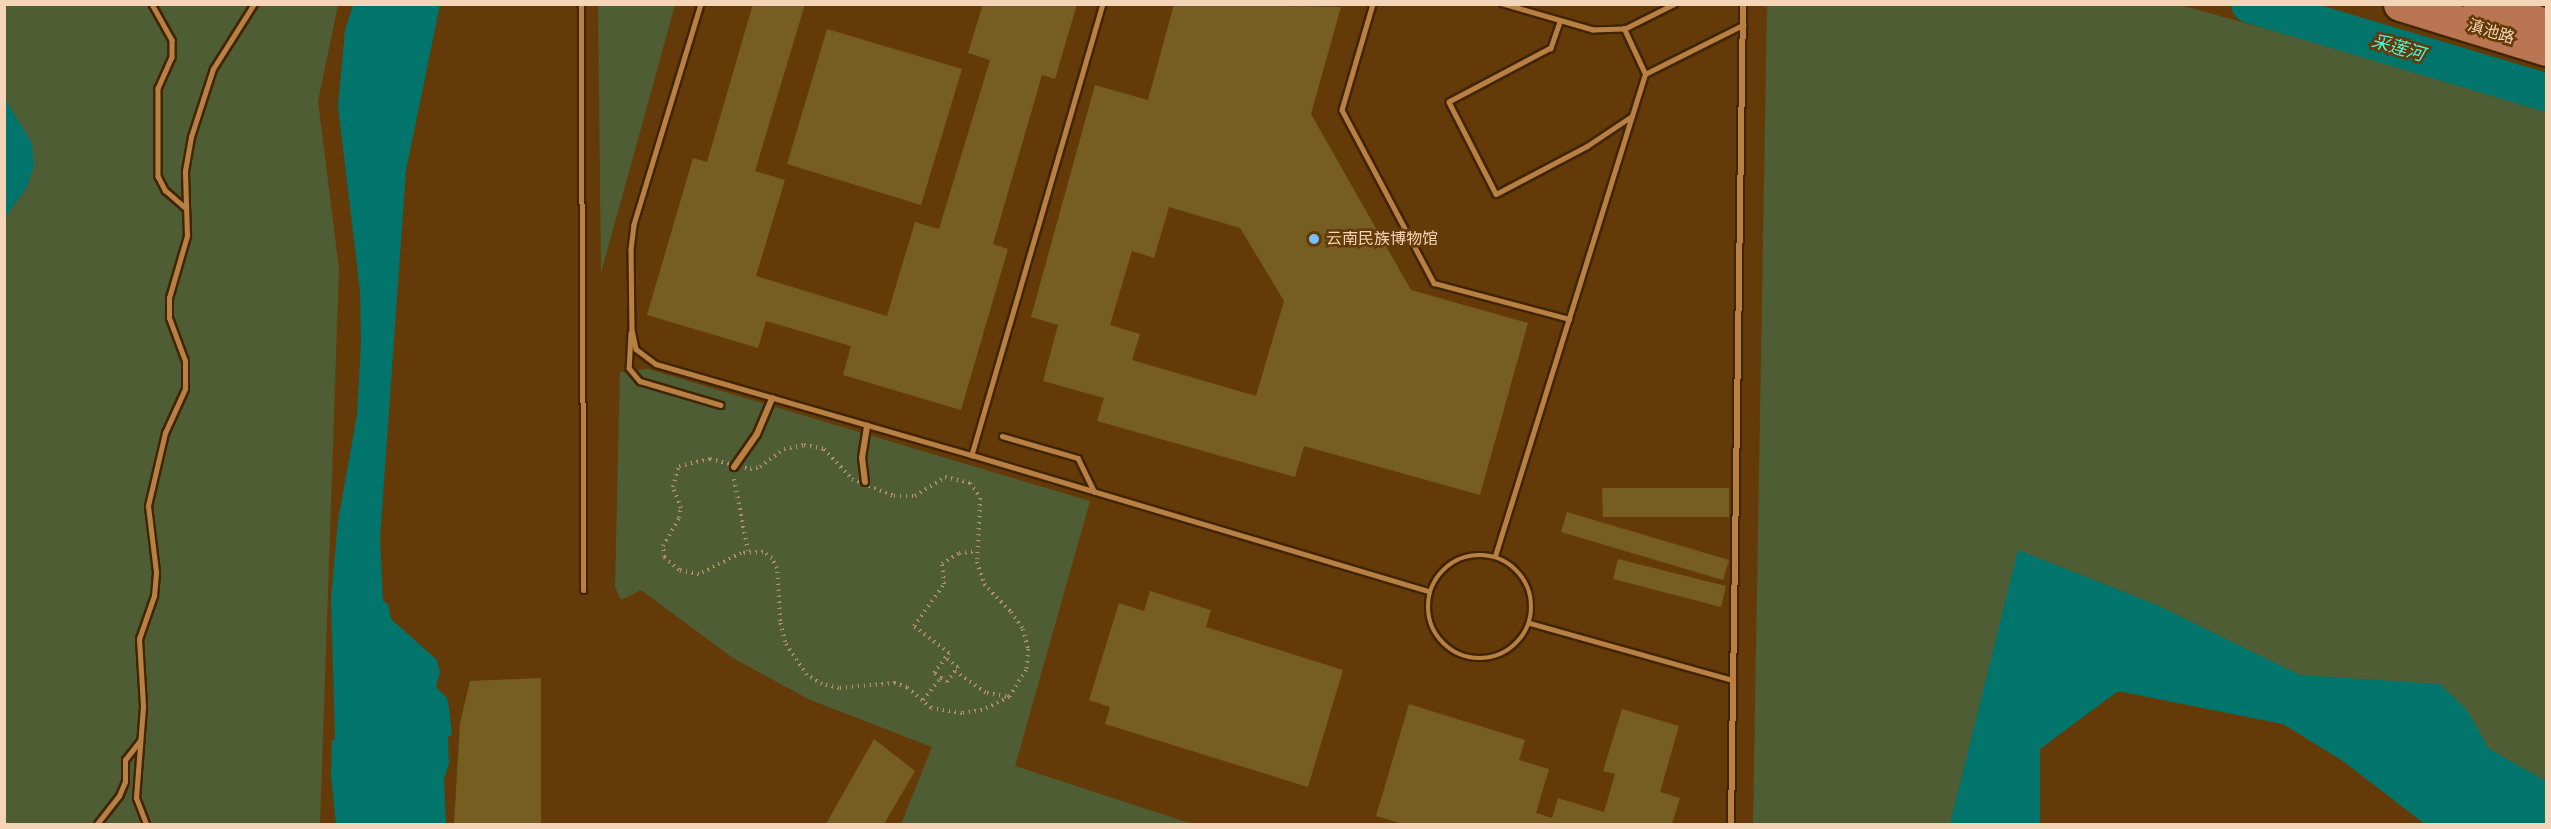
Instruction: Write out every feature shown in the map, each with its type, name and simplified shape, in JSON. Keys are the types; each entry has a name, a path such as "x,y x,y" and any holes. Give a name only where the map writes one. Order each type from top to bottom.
{"main road":[{"name":"滇池路","path":"2400,4 2547,49"},
{"name":"滇池路","path":"2480,4 2547,25"}],"street":[{"path":"1731,825 1743,4"},
{"path":"734,466 757,434 772,398"},
{"path":"865,482 862,458 867,425"}],"lane":[{"path":"152,4 172,40 172,57 158,88 158,176 165,190 186,208"},
{"path":"146,825 136,798 143,706 139,639 154,596 156,572 148,506 165,433 184,389 185,361 169,318 169,298 187,236 185,171 191,137 213,69 254,4"},
{"path":"581,4 584,590"},
{"path":"701,4 634,225 631,249 632,330 629,368 640,381 721,405"},
{"path":"972,455 1103,4"},
{"path":"1373,4 1342,110 1434,283 1569,319"},
{"path":"1503,4 1593,30 1624,29 1674,4"},
{"path":"1560,22 1551,48 1449,102 1496,194 1587,146 1632,116"},
{"path":"1645,74 1743,25"},
{"path":"1495,556 1645,74 1624,29"},
{"path":"632,330 636,349 656,364 1429,591"},
{"path":"1002,436 1078,458 1094,492"},
{"path":"1495,556 1510,563 1530,590 1530,623 1522,639 1508,652 1491,659 1456,654 1441,643 1431,627 1427,609 1429,591 1437,576 1463,557 1495,556"},
{"path":"1530,623 1733,680"},
{"path":"97,825 119,796 124,782 125,760 139,742"}],"path":[{"path":"814,445 831,455 852,479 865,482 894,496 915,496 945,477 970,483 980,498 977,551 984,584 1011,612 1023,629 1028,649 1026,669 1009,697 982,710 962,713 939,711 895,683 839,688 807,675 785,642 780,621 777,568 763,552 748,551 699,574 679,570 664,557 663,546 679,518 681,508 673,487 679,466 710,459 734,466 760,467 784,449 814,445"},
{"path":"735,497 746,528 748,551"},
{"path":"946,658 958,667 947,682 934,673 949,653 914,626 944,584 942,564 959,553 977,551"},
{"path":"955,671 987,693 1009,697"},
{"path":"923,700 941,678"}],"green space":[{"path":"5,5 338,5 318,101 339,269 320,824 5,824"},
{"path":"598,5 675,5 601,273"},
{"path":"1767,5 2180,5 2546,106 2546,824 2425,824 2343,761 2283,724 2118,691 2040,749 2040,824 1753,824"},
{"path":"648,369 1090,501 1015,766 1192,824 901,824 932,747 808,699 733,658 641,590 621,600 615,587 620,372"}],"water":[{"path":"353,5 440,5 406,170 380,539 383,601 388,604 391,619 437,660 440,672 436,687 447,698 452,735 448,736 449,764 444,779 446,824 336,824 331,776 332,740 335,740 331,599 338,521 357,415 361,342 360,291 338,106 345,31"},
{"path":"4,97 32,143 34,165 27,187 5,218"},
{"path":"2018,550 2157,605 2300,675 2440,684 2467,710 2489,749 2546,781 2546,824 2425,824 2343,761 2283,724 2118,691 2040,749 2040,824 1950,824"}],"building":[{"path":"753,4 805,4 755,171 785,180 756,276 887,316 915,222 939,229 990,60 968,53 983,4 1077,4 1055,79 1042,75 993,244 1008,249 961,410 843,375 851,346 766,321 758,348 647,315 693,158 707,162"},
{"name":"云南民族博物馆","path":"1174,4 1341,7 1311,114 1411,290 1528,323 1480,495 1304,446 1295,477 1097,421 1104,398 1043,381 1058,325 1031,317 1095,85 1148,100","holes":["1169,207 1240,228 1284,301 1256,396 1132,360 1140,334 1110,325 1132,251 1154,258"]},
{"path":"827,29 962,69 921,205 787,164"},
{"path":"1602,488 1729,488 1729,517 1603,517"},
{"path":"1567,512 1729,560 1723,580 1561,532"},
{"path":"1618,559 1726,586 1721,607 1613,579"},
{"path":"1150,591 1211,610 1206,627 1343,670 1308,787 1105,724 1110,707 1089,700 1119,603 1144,611"},
{"path":"541,678 541,824 454,824 460,723 470,681"},
{"path":"1409,704 1525,740 1519,760 1549,769 1536,813 1552,818 1558,798 1604,812 1615,774 1603,771 1622,709 1679,726 1660,792 1680,798 1672,824 1403,824 1376,816"},
{"path":"874,739 915,771 884,824 826,824"}],"waterway":[{"name":"采莲河","path":"2250,4 2546,92"}],"place":[{"name":"云南民族博物馆","path":"1314,239"}]}
